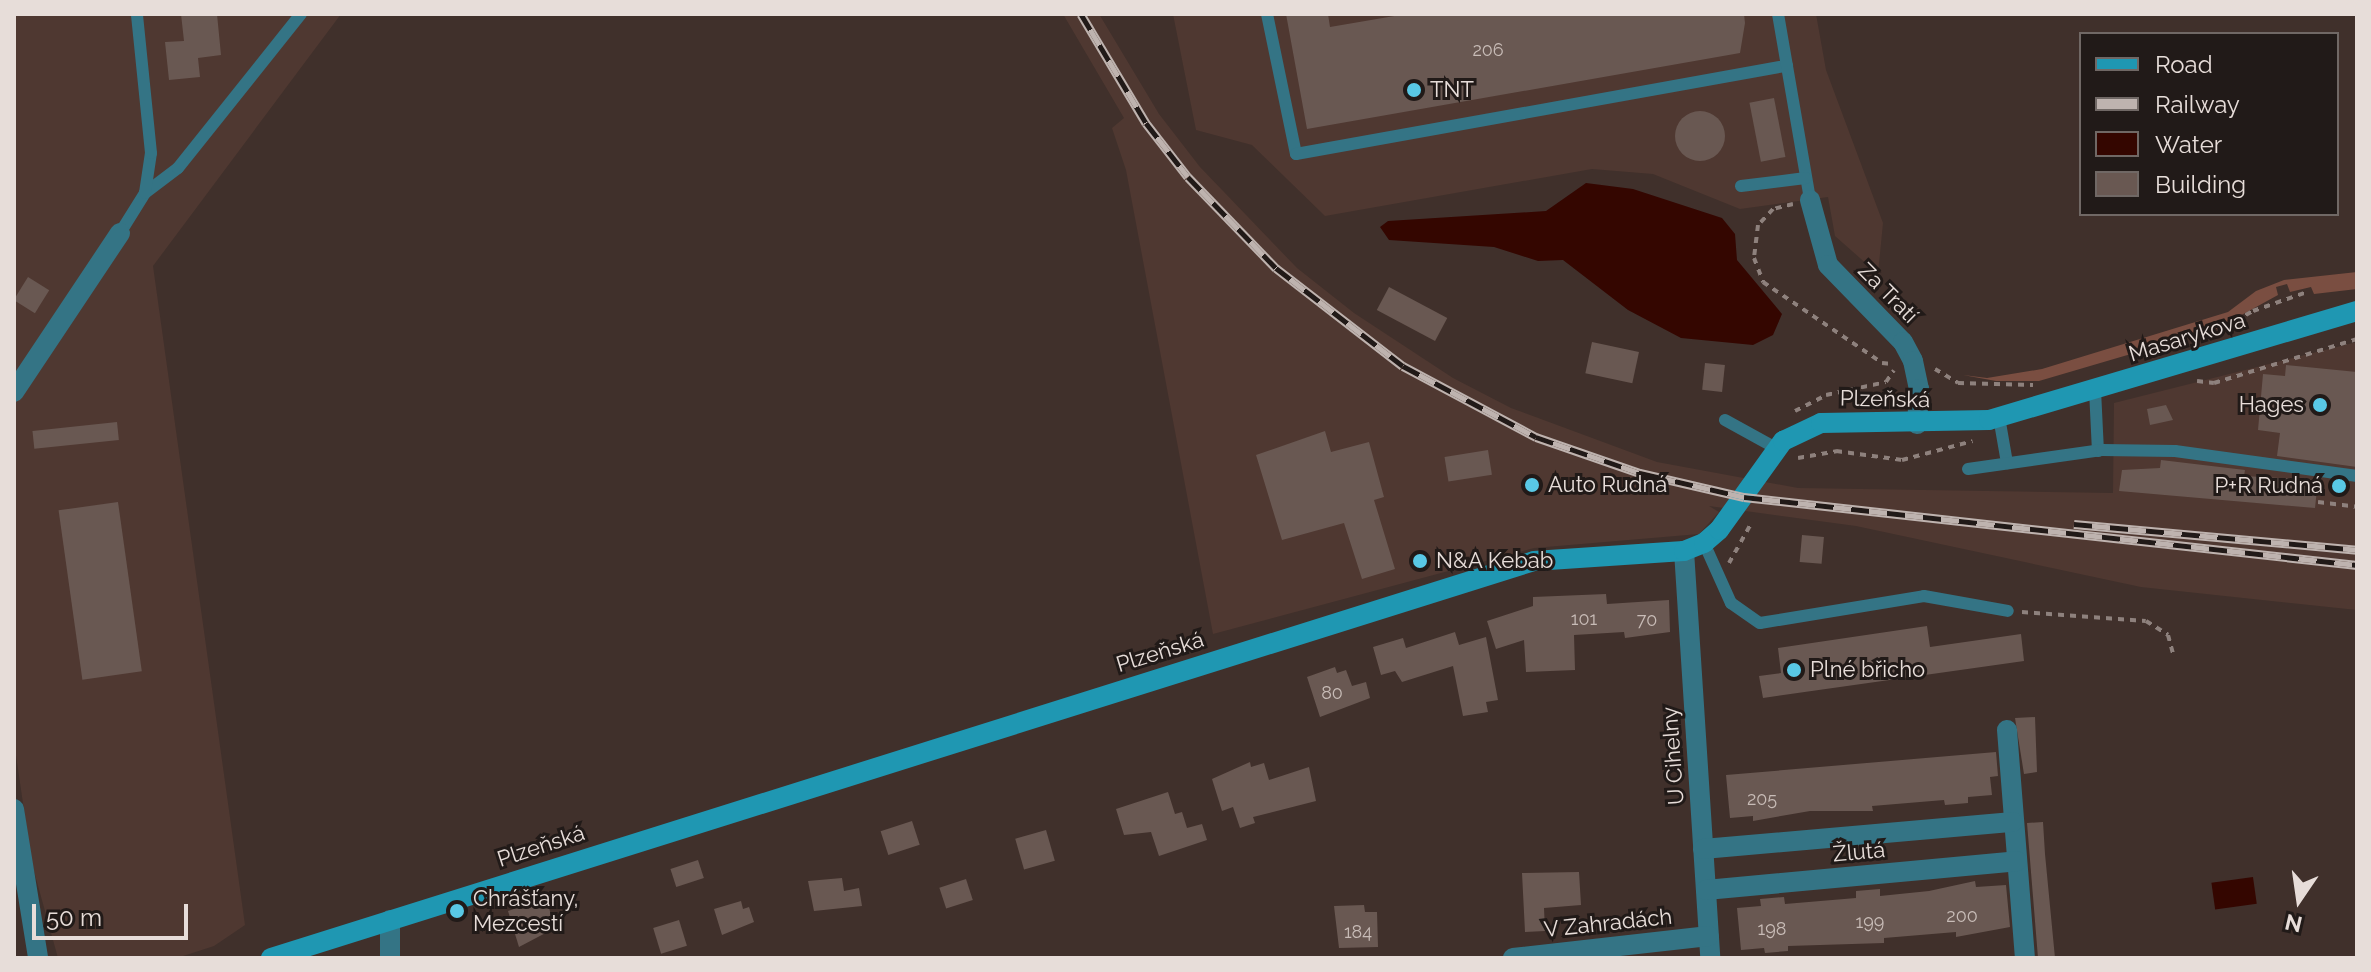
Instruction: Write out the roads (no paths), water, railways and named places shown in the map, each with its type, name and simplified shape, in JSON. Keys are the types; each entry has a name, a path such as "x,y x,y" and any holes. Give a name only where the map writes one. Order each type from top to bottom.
{"main road":[{"name":"Masarykova","path":"2030,409 2357,311"},
{"name":"Plzeňská","path":"271,958 1534,561 1684,551 1704,543 1736,510 1769,443 1821,423 1917,424 1999,417 2030,409"}],"street":[{"name":"Za Tratí","path":"1802,202 1828,265 1903,342 1913,361 1919,389 1917,424"},
{"path":"14,392 120,233"},
{"name":"U Cihelny","path":"1684,551 1710,958"},
{"path":"2007,730 2025,958"},
{"path":"14,809 38,958"},
{"name":"Žlutá","path":"1703,849 2013,822"},
{"name":"Žlutá","path":"1706,890 2017,861"},
{"path":"390,920 390,958"},
{"name":"V Zahradách","path":"1513,958 1709,936"}],"lane":[{"path":"137,14 151,153 145,193"},
{"path":"120,233 145,193 178,168 301,14"},
{"path":"1267,14 1296,154 1787,66"},
{"path":"1778,14 1806,178 1802,202"},
{"path":"1741,186 1806,178"},
{"path":"2095,390 2098,451"},
{"path":"1999,417 2007,463"},
{"path":"1725,420 1769,443"},
{"path":"1968,469 2098,451 2175,451 2357,476"},
{"path":"1704,543 1731,603 1760,623 1924,596 2008,611"}],"water":[{"path":"1586,183 1633,189 1722,218 1735,234 1737,260 1782,314 1773,335 1753,345 1681,338 1628,310 1563,260 1538,261 1494,247 1389,240 1380,227 1388,221 1546,211"},
{"path":"2253,877 2257,904 2215,910 2211,883"}],"railway":[{"path":"1081,14 1146,123 1188,177 1276,268 1403,366 1536,437 1640,473 1744,497 2357,565"},
{"path":"2074,524 2357,550"}],"place":[{"name":"TNT","path":"1414,90"},
{"name":"Hages","path":"2320,405"},
{"name":"Auto Rudná","path":"1532,485"},
{"name":"P+R Rudná","path":"2339,486"},
{"name":"N&A Kebab","path":"1420,561"},
{"name":"Plné břicho","path":"1794,670"},
{"name":"Chrášťany, Mezcestí","path":"457,911"}]}
